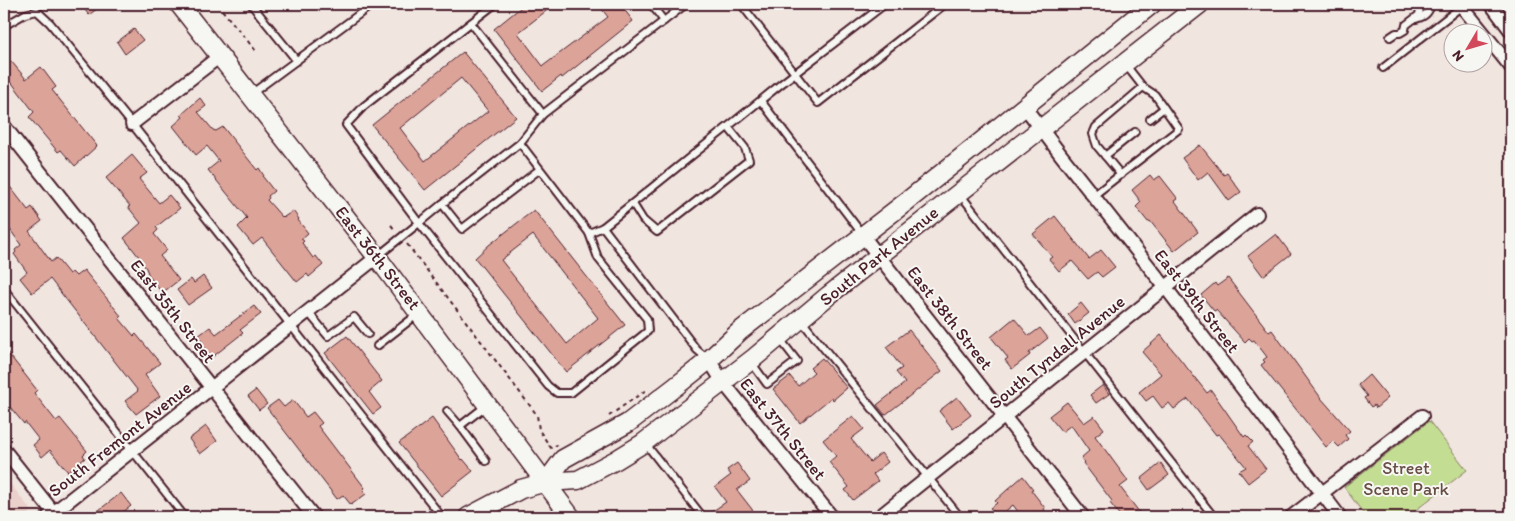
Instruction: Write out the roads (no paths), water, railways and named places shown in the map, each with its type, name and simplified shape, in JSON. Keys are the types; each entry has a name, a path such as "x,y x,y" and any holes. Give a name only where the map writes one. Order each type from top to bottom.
{"main road":[{"name":"East 36th Street","path":"178,4 420,313 571,517"},
{"name":"South Park Avenue","path":"546,482 563,459 628,422 709,360 740,331 863,236 1152,4"},
{"name":"South Park Avenue","path":"471,516 521,490 546,482 578,480 616,460 644,442 750,361 959,192 1042,130 1124,62 1200,4"}],"street":[{"path":"1462,4 1511,67"},
{"path":"1491,4 1511,31"},
{"path":"132,124 220,56"},
{"name":"East 39th Street","path":"1024,106 1166,288 1340,517"},
{"name":"East 35th Street","path":"4,126 314,517"},
{"name":"South Tyndall Avenue","path":"879,517 1257,214"},
{"name":"East 38th Street","path":"863,236 1083,517"},
{"name":"South Fremont Avenue","path":"53,516 377,257"},
{"name":"East 37th Street","path":"709,360 723,382 832,517"},
{"path":"1291,517 1422,416"},
{"path":"4,450 53,516"}],"lane":[{"path":"252,4 297,61"},
{"path":"250,95 373,4"},
{"path":"495,4 364,106 346,125 418,223 548,386 557,393 570,393 648,331 647,319 598,258 589,233 520,143"},
{"path":"651,4 664,20"},
{"path":"377,257 520,143 543,114 686,4"},
{"path":"741,4 818,103 945,4"},
{"path":"589,233 603,227 633,204 884,4"},
{"path":"1393,35 1396,29 1406,25 1419,15 1421,4"},
{"path":"1413,20 1424,17 1429,11 1431,4"},
{"path":"1383,68 1462,4"},
{"path":"4,26 25,14 38,11 50,23 292,325 442,517"},
{"path":"471,23 543,114"},
{"path":"1093,196 1179,129 1155,96 1144,87 1124,62"},
{"path":"1121,175 1097,146 1093,134 1096,127 1144,87"},
{"path":"761,101 863,236"},
{"path":"1150,119 1164,108"},
{"path":"633,204 643,220 658,232 749,160 745,148 728,127"},
{"path":"1105,156 1135,132"},
{"path":"442,204 462,229 540,169"},
{"path":"959,192 1214,517"},
{"path":"603,227 698,350 709,360"},
{"path":"4,289 185,517"},
{"path":"308,312 328,336 354,317 368,334"},
{"path":"378,346 420,313"},
{"path":"800,319 960,517"},
{"path":"750,361 767,384 797,361 779,337"},
{"path":"460,426 488,404"},
{"path":"447,411 486,462"},
{"path":"644,442 703,517"}],"park label":[{"name":"Street Scene Park","path":"1406,478"}]}
